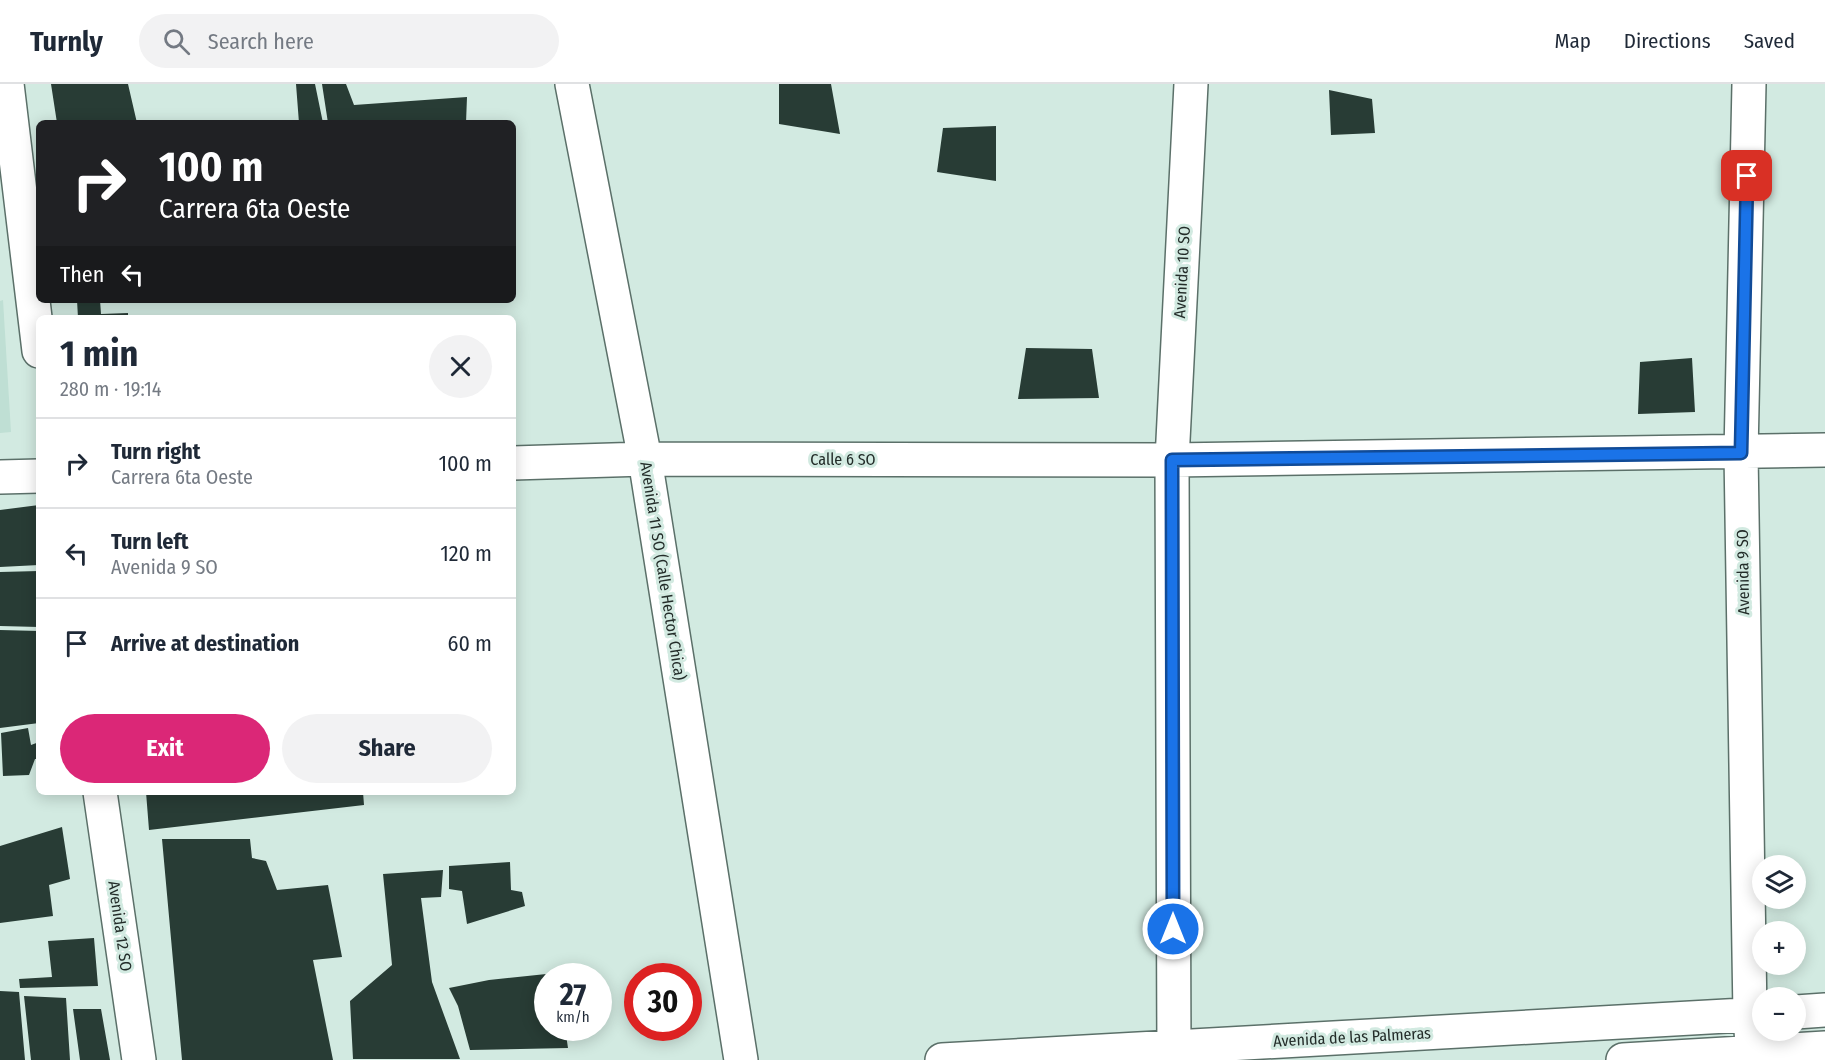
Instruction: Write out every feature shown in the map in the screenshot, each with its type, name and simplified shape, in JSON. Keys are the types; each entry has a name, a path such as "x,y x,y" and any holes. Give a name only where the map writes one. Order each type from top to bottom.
{"street":[{"path":"7,84 36,326"},
{"name":"Avenida 11 SO (Calle Hector Chica)","path":"572,84 645,459 741,1060"},
{"name":"Avenida 10 SO","path":"1174,1053 1172,460 1191,84"},
{"name":"Avenida 9 SO","path":"1749,84 1741,453 1755,987"},
{"name":"Calle 6 SO","path":"516,463 645,459 1172,460 1825,450"},
{"path":"0,477 36,476"},
{"name":"Avenida 12 SO","path":"100,795 139,1060"},
{"path":"1806,1011 1825,1010"},
{"name":"Avenida de las Palmeras","path":"942,1060 1174,1053 1752,1014"},
{"name":"Avenida 9 SO","path":"1753,1056 1754,1041"},
{"path":"1623,1060 1753,1056 1825,1048"}],"shaded area":[{"path":"3,300 11,432 0,433 0,301"}],"building":[{"path":"51,84 128,84 136,120 57,120"},
{"path":"296,84 315,84 322,120 299,120"},
{"path":"322,84 346,84 354,105 467,97 466,120 328,120"},
{"path":"779,84 831,84 840,134 779,124"},
{"path":"1329,90 1372,99 1375,133 1331,135"},
{"path":"996,126 996,181 937,172 943,128"},
{"path":"77,303 100,303 101,314 128,313 128,315 78,315"},
{"path":"1026,348 1092,349 1099,398 1018,399"},
{"path":"1692,358 1695,412 1638,414 1640,362"},
{"path":"36,505 36,565 0,567 0,510"},
{"path":"36,571 36,627 0,626 0,572"},
{"path":"0,630 36,631 36,723 0,728"},
{"path":"28,728 31,745 36,743 36,759 29,775 3,776 1,733"},
{"path":"146,795 363,795 364,805 149,830"},
{"path":"62,827 70,879 49,885 53,916 0,923 0,846"},
{"path":"162,839 250,839 252,858 266,861 277,890 328,885 342,957 313,960 333,1060 182,1060"},
{"path":"510,862 511,890 522,892 525,906 467,924 462,891 449,889 449,866"},
{"path":"443,870 441,897 421,898 432,982 460,1059 353,1059 350,1001 392,965 383,874"},
{"path":"94,938 98,986 20,988 19,979 52,977 48,941"},
{"path":"534,975 534,1041 567,1041 568,1048 470,1050 458,1006 449,988 489,980"},
{"path":"0,991 19,992 25,1060 0,1060"},
{"path":"24,996 66,998 70,1060 31,1060"},
{"path":"73,1009 101,1009 110,1060 80,1060"}],"route":[{"path":"1173,929 1172,460 1741,453 1747,176"}]}
